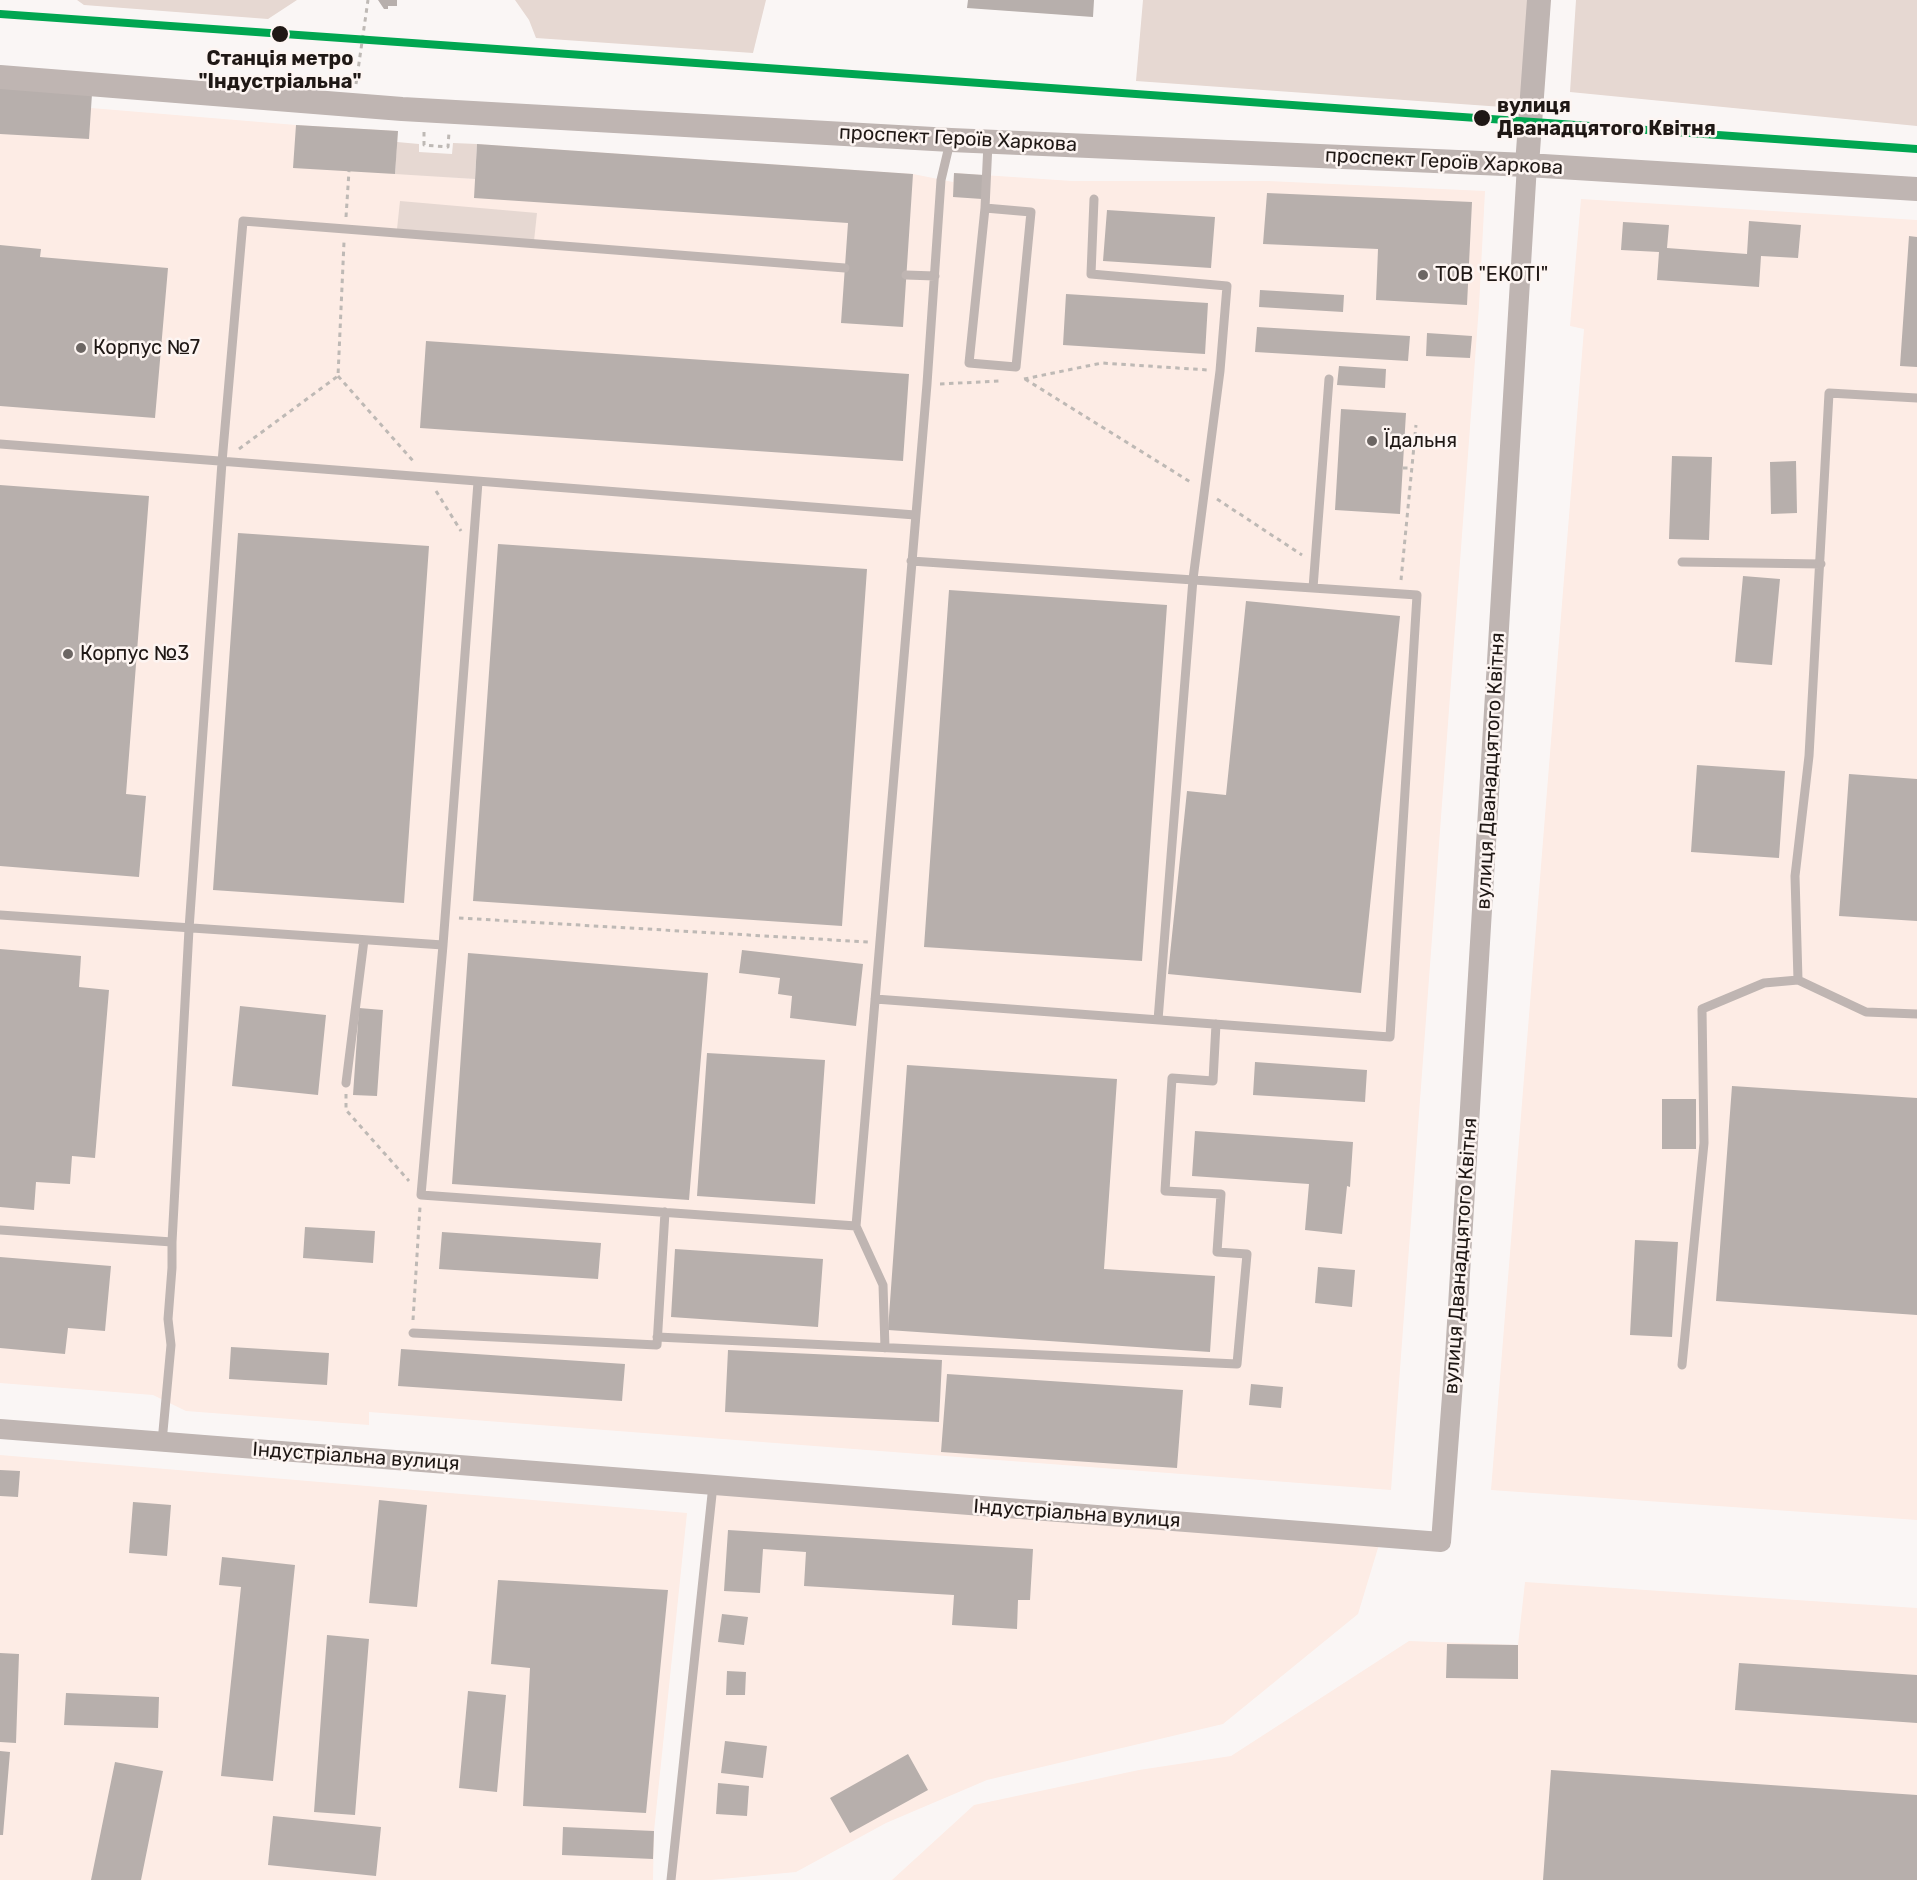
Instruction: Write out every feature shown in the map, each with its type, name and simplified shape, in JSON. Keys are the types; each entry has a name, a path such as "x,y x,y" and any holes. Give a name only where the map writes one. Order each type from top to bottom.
{"street":[{"name":"вулиця Дванадцятого Квітня","path":"1441,1542 1458,1309 1539,0"},
{"name":"проспект Героїв Харкова","path":"0,77 353,105 951,140 1527,165 1917,189"},
{"name":"Індустріальна вулиця","path":"0,1429 1441,1542"}],"lane":[{"path":"885,1348 883,1285 856,1226 927,384 941,180 951,140"},
{"path":"986,208 1030,212 1016,367 969,363 986,208 988,141"},
{"path":"1094,199 1091,274 1227,286 1220,371 1193,579 1158,1020"},
{"path":"162,1442 171,1345 168,1319 189,929 222,462 243,221 845,268"},
{"path":"906,275 935,276"},
{"path":"1313,588 1329,379"},
{"path":"1798,980 1795,876 1809,756 1829,393 1917,398"},
{"path":"0,444 915,515"},
{"path":"478,482 443,945 421,1195 856,1226"},
{"path":"875,999 1390,1037 1417,595 911,561"},
{"path":"1682,562 1821,564"},
{"path":"0,915 443,945"},
{"path":"346,1083 364,940"},
{"path":"1682,1365 1704,1143 1702,1008 1764,983 1798,980 1866,1012 1917,1014"},
{"path":"657,1338 1237,1364 1247,1254 1217,1252 1221,1194 1165,1191 1172,1078 1213,1082 1216,1024"},
{"path":"412,1333 657,1345 665,1212"},
{"path":"0,1230 172,1242"},
{"path":"671,1880 713,1485"}],"path":[{"path":"353,105 368,0"},
{"path":"424,130 424,145 447,147 449,132"},
{"path":"222,462 338,376 349,171"},
{"path":"1014,380 1102,363 1220,371"},
{"path":"1025,379 1204,490 1315,564"},
{"path":"927,384 1003,380"},
{"path":"1400,594 1416,425"},
{"path":"1403,468 1412,468"},
{"path":"445,917 879,942"},
{"path":"346,1083 346,1110 421,1195 412,1333"}],"shaded area":[{"path":"77,0 297,0 268,19 84,5"},
{"path":"515,0 766,0 753,53 536,38 529,20"},
{"path":"1143,0 1539,0 1531,109 1136,81"},
{"path":"1576,0 1917,0 1917,126 1570,92"},
{"path":"0,88 91,108 398,131 395,173 475,179 477,144 913,174 953,182 954,173 1072,181 1268,181 1485,191 1479,306 1391,1490 369,1412 369,1425 186,1411 153,1395 0,1383"},
{"path":"397,142 419,144 419,152 452,154 453,143 477,144 475,179 395,174"},
{"path":"1581,199 1917,220 1917,1520 1491,1490 1584,329 1570,326"},
{"path":"400,201 537,213 534,241 397,229"},
{"path":"0,1455 687,1513 654,1831 653,1880 0,1880"},
{"path":"713,1485 1381,1538 1358,1614 1223,1724 987,1780 886,1823 796,1872 711,1880 671,1880"},
{"path":"1525,1582 1917,1608 1917,1880 892,1880 974,1805 1139,1770 1231,1756 1409,1641 1518,1645"}],"building":[{"path":"378,0 397,0 397,6 388,6 388,9 384,9"},
{"path":"968,0 1094,0 1093,17 967,8"},
{"path":"0,88 92,94 89,139 0,134"},
{"path":"296,125 398,131 395,174 293,168"},
{"path":"477,144 913,174 903,327 841,323 848,223 474,198"},
{"path":"954,173 984,175 982,199 953,197"},
{"name":"ТОВ \"ЕКОТI\"","path":"1267,193 1472,202 1467,305 1376,300 1378,249 1263,244"},
{"path":"1107,210 1215,217 1211,268 1103,261"},
{"path":"1749,221 1801,225 1798,258 1761,256 1759,287 1657,280 1659,252 1621,250 1623,222 1669,225 1667,248 1747,254"},
{"path":"1909,236 1917,237 1917,367 1900,366"},
{"name":"Корпус №7","path":"0,245 41,249 40,257 168,268 155,418 0,406"},
{"path":"1260,290 1344,295 1343,312 1259,307"},
{"path":"1066,294 1208,303 1205,354 1063,345"},
{"path":"1257,327 1410,336 1408,361 1255,352"},
{"path":"1427,333 1472,336 1470,358 1426,356"},
{"path":"426,341 909,374 903,461 420,428"},
{"path":"1339,366 1386,369 1385,388 1337,385"},
{"name":"Їдальня","path":"1341,409 1406,413 1400,514 1335,510"},
{"path":"1672,456 1712,457 1709,540 1669,539"},
{"path":"1796,461 1797,513 1771,514 1770,462"},
{"name":"Корпус №3","path":"0,485 149,496 126,794 146,796 139,877 0,866"},
{"path":"238,533 429,546 404,903 213,890"},
{"path":"498,544 867,569 842,926 473,901"},
{"path":"1743,576 1780,579 1772,665 1735,662"},
{"path":"949,590 1167,605 1142,961 924,947"},
{"path":"1246,601 1400,616 1361,993 1168,974 1187,791 1226,795"},
{"path":"1697,765 1785,771 1779,858 1691,852"},
{"path":"1849,774 1917,779 1917,921 1839,916"},
{"path":"0,949 81,956 79,987 109,990 95,1158 72,1156 70,1184 36,1182 34,1210 0,1207"},
{"path":"742,950 863,964 856,1026 790,1018 792,996 778,994 780,978 739,973"},
{"path":"468,953 708,973 689,1200 452,1184"},
{"path":"240,1006 326,1015 318,1095 232,1086"},
{"path":"359,1008 383,1010 377,1096 353,1095"},
{"path":"707,1053 825,1060 815,1204 697,1196"},
{"path":"1255,1062 1367,1070 1365,1102 1253,1095"},
{"path":"907,1065 1117,1079 1104,1269 1215,1276 1210,1352 888,1330"},
{"path":"1732,1086 1917,1098 1917,1315 1716,1301"},
{"path":"1662,1099 1696,1099 1696,1149 1662,1149"},
{"path":"1195,1131 1353,1142 1350,1187 1347,1186 1342,1234 1305,1230 1309,1184 1192,1176"},
{"path":"305,1227 375,1231 373,1263 303,1258"},
{"path":"442,1232 601,1243 598,1279 439,1269"},
{"path":"1635,1240 1678,1242 1672,1337 1630,1335"},
{"path":"675,1249 823,1259 818,1327 671,1317"},
{"path":"0,1257 111,1266 105,1331 68,1328 65,1354 0,1348"},
{"path":"1318,1267 1355,1270 1352,1307 1315,1303"},
{"path":"231,1347 329,1353 327,1385 229,1379"},
{"path":"401,1349 625,1364 622,1401 398,1386"},
{"path":"728,1350 942,1360 939,1422 725,1412"},
{"path":"947,1374 1183,1390 1177,1468 941,1452"},
{"path":"1251,1384 1283,1387 1281,1408 1249,1405"},
{"path":"0,1470 20,1471 18,1497 0,1496"},
{"path":"379,1500 427,1505 417,1607 369,1603"},
{"path":"133,1502 171,1505 167,1556 129,1553"},
{"path":"728,1530 1033,1549 1030,1600 1018,1600 1017,1629 952,1625 954,1595 804,1586 806,1552 763,1549 760,1593 724,1591"},
{"path":"222,1557 295,1565 273,1781 221,1776 241,1587 219,1585"},
{"path":"498,1580 668,1590 646,1813 523,1806 530,1668 491,1664"},
{"path":"722,1614 748,1617 744,1645 718,1642"},
{"path":"327,1635 369,1639 355,1815 314,1812"},
{"path":"1447,1644 1518,1645 1518,1679 1446,1678"},
{"path":"0,1653 19,1654 16,1743 0,1742"},
{"path":"1739,1663 1917,1675 1917,1723 1735,1710"},
{"path":"727,1671 746,1672 745,1695 726,1695"},
{"path":"468,1691 506,1695 497,1792 459,1788"},
{"path":"66,1693 159,1697 158,1728 64,1725"},
{"path":"725,1741 767,1746 763,1778 721,1773"},
{"path":"0,1751 10,1752 3,1835 0,1835"},
{"path":"908,1754 928,1790 850,1833 830,1798"},
{"path":"115,1762 163,1771 141,1880 91,1880"},
{"path":"1551,1770 1917,1795 1917,1880 1543,1880"},
{"path":"718,1783 749,1786 747,1816 716,1814"},
{"path":"273,1816 381,1827 376,1876 268,1865"},
{"path":"563,1827 654,1831 653,1859 562,1855"}],"transit line":[{"path":"0,14 1917,149"}],"place":[{"name":"Станція метро \"Індустріальна\"","path":"280,34"},
{"name":"вулиця Дванадцятого Квітня","path":"1482,118"},
{"name":"ТОВ \"ЕКОТI\"","path":"1423,275"},
{"name":"Корпус №7","path":"81,348"},
{"name":"Їдальня","path":"1372,441"},
{"name":"Корпус №3","path":"68,654"}]}
